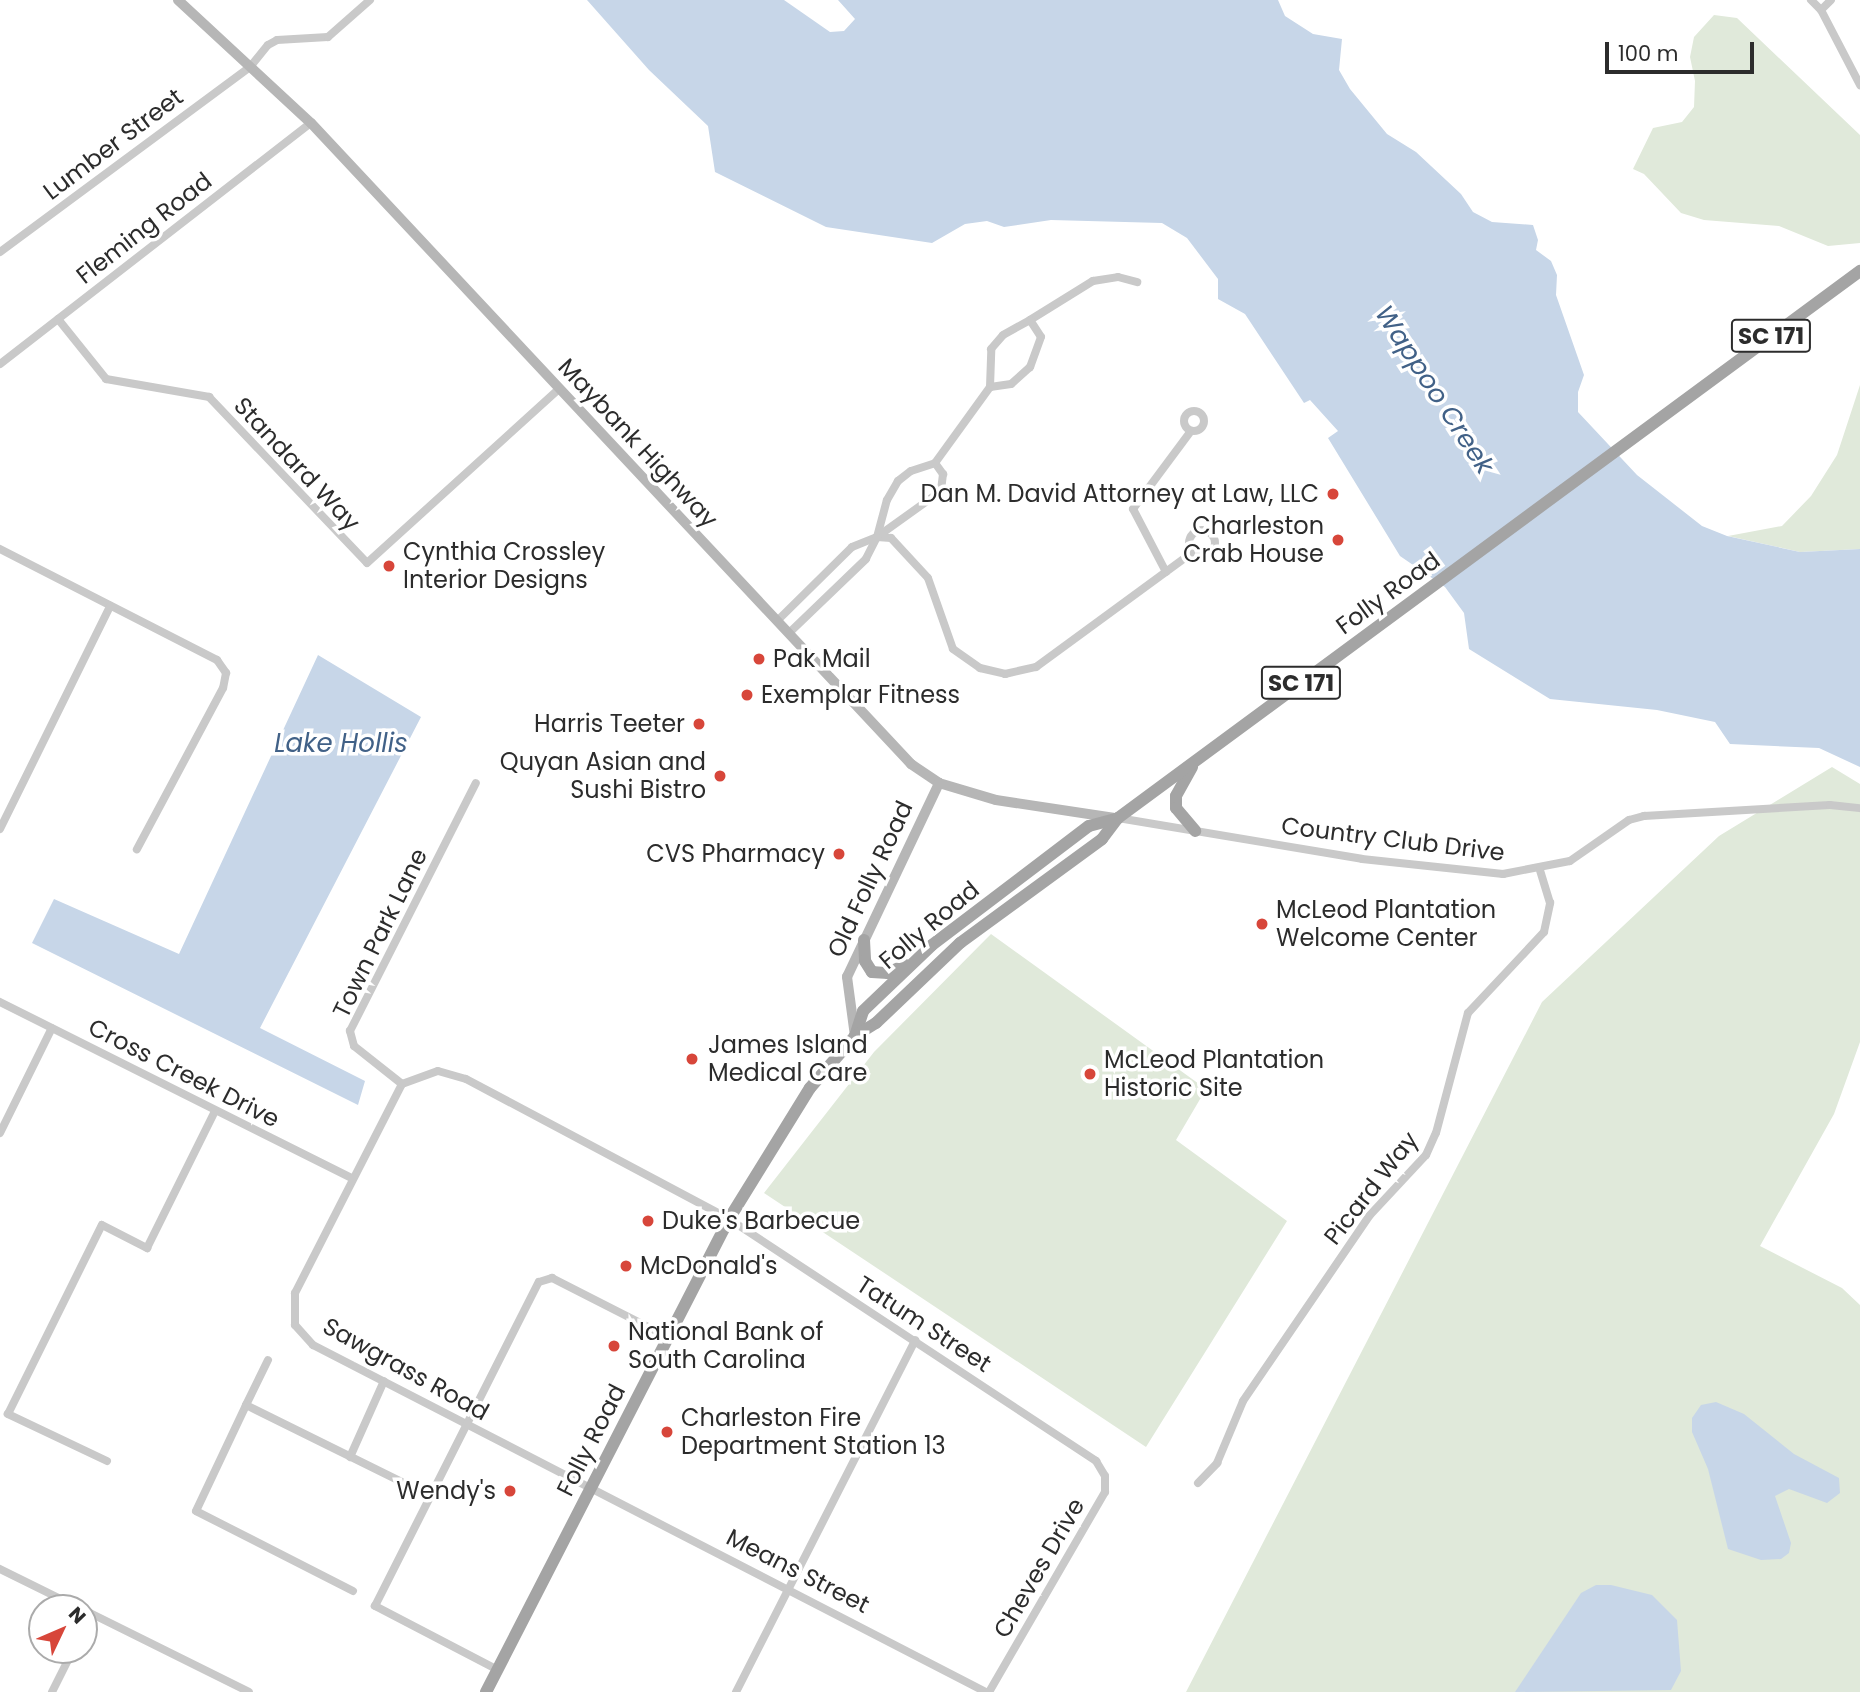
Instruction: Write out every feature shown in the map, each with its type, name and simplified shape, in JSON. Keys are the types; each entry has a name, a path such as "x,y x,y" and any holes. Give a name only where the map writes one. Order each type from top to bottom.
{"main road":[{"name":"Maybank Highway","path":"178,0 311,123 789,633 874,729 939,783 996,800 1118,818"},
{"name":"Folly Road","path":"486,1692 729,1219 810,1088 855,1036 876,1023 960,943 1102,839 1118,818 1860,271"},
{"path":"1195,831 1181,818 1176,796 1198,758"},
{"name":"Old Folly Road","path":"855,1036 847,979 939,783"},
{"name":"Folly Road","path":"855,1036 863,1012 923,953 1089,826 1118,818"},
{"path":"864,940 865,961 880,974 897,970 923,953"}],"street":[{"name":"Lumber Street","path":"0,251 250,67 277,40 328,37 370,0"},
{"path":"1811,0 1821,10 1860,85"},
{"path":"1821,10 1831,0"},
{"name":"Fleming Road","path":"0,364 311,123"},
{"path":"789,633 866,559 877,537 887,500 898,481 911,471 935,463 990,387 991,349 1003,335 1093,281 1118,277 1137,282"},
{"name":"Standard Way","path":"58,318 106,379 209,397 367,563 559,388"},
{"path":"990,387 1011,384 1030,366 1041,337 1030,320"},
{"path":"1166,572 1133,509 1191,431"},
{"path":"777,621 852,547 877,537 941,491 943,474 935,463"},
{"path":"877,537 891,538 928,578 953,649 980,668 1006,674 1036,667 1193,552"},
{"path":"0,549 217,660 226,673 223,688 137,849"},
{"path":"0,829 110,606"},
{"name":"Town Park Lane","path":"402,1084 354,1046 351,1031 476,783"},
{"name":"Country Club Drive","path":"1118,818 1413,865 1503,874 1540,870 1570,860 1629,820 1644,816 1830,805 1860,808"},
{"name":"Picard Way","path":"1198,1483 1217,1463 1243,1401 1370,1215 1426,1155 1436,1133 1468,1013 1544,932 1550,903 1540,870"},
{"name":"Cross Creek Drive","path":"0,1002 352,1178"},
{"path":"0,1133 52,1028"},
{"path":"402,1084 438,1071 466,1079 729,1219"},
{"name":"Sawgrass Road","path":"402,1084 295,1293 292,1311 295,1325 313,1345 590,1488"},
{"path":"107,1461 8,1414 102,1225 147,1248 215,1111"},
{"name":"Tatum Street","path":"729,1219 1097,1461"},
{"path":"498,1670 375,1606 466,1425 544,1279 552,1278 668,1337"},
{"path":"736,1692 915,1340"},
{"path":"268,1360 196,1511 353,1591"},
{"path":"350,1457 384,1381"},
{"path":"246,1405 405,1484"},
{"name":"Cheves Drive","path":"988,1692 1105,1492 1105,1476 1097,1461"},
{"name":"Means Street","path":"590,1488 790,1587 988,1692"},
{"path":"0,1569 51,1594"},
{"path":"98,1617 249,1692"},
{"path":"52,1692 66,1664"}],"green space":[{"path":"1714,15 1737,18 1860,135 1860,243 1828,246 1779,226 1704,220 1681,213 1644,174 1633,169 1653,128 1682,122 1694,107 1695,81 1690,57 1694,37"},
{"path":"1860,385 1860,549 1800,552 1728,536 1782,526 1811,496 1837,455"},
{"path":"1832,767 1860,784 1860,1042 1834,1114 1760,1246 1842,1288 1860,1305 1860,1692 1186,1692 1542,1002 1719,836"},
{"path":"991,934 1206,1089 1176,1140 1287,1221 1146,1447 764,1193 874,1052"}],"water":[{"name":"Wappoo Creek","path":"587,0 784,0 830,32 844,31 855,19 838,0 1278,0 1285,16 1313,34 1342,39 1339,70 1350,89 1387,134 1416,152 1461,194 1473,212 1492,222 1533,225 1538,240 1536,250 1551,261 1557,275 1556,295 1584,375 1578,392 1578,412 1637,475 1702,526 1727,536 1800,552 1860,549 1860,767 1819,748 1730,744 1715,722 1657,710 1550,699 1469,649 1464,613 1445,587 1400,556 1328,438 1338,431 1310,400 1304,403 1245,314 1218,299 1218,279 1187,238 1162,223 1051,220 1004,227 987,221 965,224 932,243 826,227 715,172 708,126 649,70"},
{"name":"Lake Hollis","path":"318,655 421,717 260,1028 365,1081 358,1105 32,943 54,899 179,954"},
{"path":"1716,1402 1744,1414 1794,1454 1839,1478 1840,1493 1827,1503 1789,1489 1775,1496 1791,1543 1789,1553 1781,1559 1761,1560 1728,1549 1708,1469 1692,1432 1692,1418 1701,1405"},
{"path":"1596,1585 1611,1585 1652,1595 1677,1620 1681,1671 1671,1690 1515,1692 1581,1593"}],"place":[{"name":"Dan M. David Attorney at Law, LLC","path":"1333,494"},
{"name":"Charleston Crab House","path":"1338,540"},
{"name":"Cynthia Crossley Interior Designs","path":"389,566"},
{"name":"Pak Mail","path":"759,659"},
{"name":"Exemplar Fitness","path":"747,695"},
{"name":"Harris Teeter","path":"699,724"},
{"name":"Quyan Asian and Sushi Bistro","path":"720,776"},
{"name":"CVS Pharmacy","path":"839,854"},
{"name":"McLeod Plantation Welcome Center","path":"1262,924"},
{"name":"James Island Medical Care","path":"692,1059"},
{"name":"McLeod Plantation Historic Site","path":"1090,1074"},
{"name":"Duke's Barbecue","path":"648,1221"},
{"name":"McDonald's","path":"626,1266"},
{"name":"National Bank of South Carolina","path":"614,1346"},
{"name":"Charleston Fire Department Station 13","path":"667,1432"},
{"name":"Wendy's","path":"510,1491"}]}
